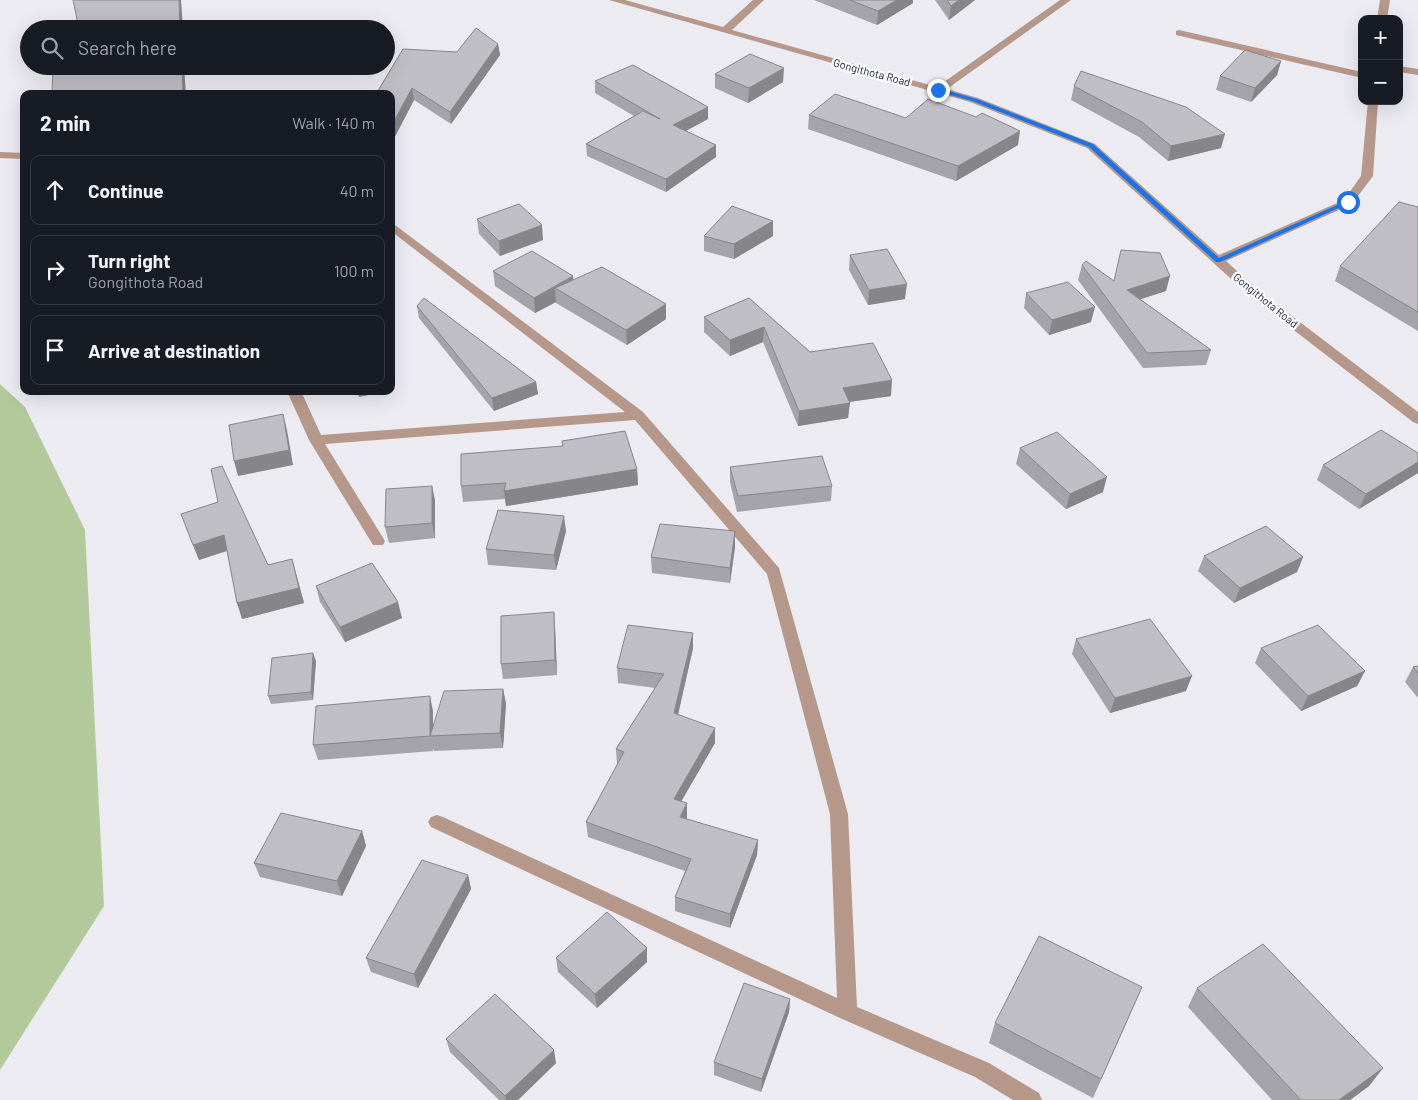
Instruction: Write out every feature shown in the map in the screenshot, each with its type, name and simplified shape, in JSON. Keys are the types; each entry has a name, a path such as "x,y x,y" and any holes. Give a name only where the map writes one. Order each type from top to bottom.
{"street":[{"name":"Gongithota Road","path":"614,0 974,100 1091,146 1255,294 1418,419"},
{"path":"725,31 759,0"},
{"path":"938,90 1066,0"},
{"path":"1383,15 1385,0"},
{"path":"1179,33 1358,74"},
{"path":"1403,70 1418,72"},
{"path":"1218,260 1348,202 1367,176 1373,105"},
{"path":"0,155 20,156"},
{"path":"395,228 638,415 774,572 839,814 847,1012"},
{"path":"296,395 316,440 378,540"},
{"path":"316,440 638,415"},
{"path":"437,822 847,1012 982,1070 1032,1100"}],"green space":[{"path":"0,384 25,407 85,530 104,906 0,1070"}],"building":[{"path":"73,0 179,0 180,20 77,20"},
{"path":"850,0 897,0 878,11"},
{"path":"947,0 959,0 951,6"},
{"path":"476,28 498,44 450,112 412,88 395,120 395,90 378,90 387,75 395,75 395,62 403,49 457,52"},
{"path":"1245,50 1281,61 1255,88 1220,76"},
{"path":"750,54 784,68 749,88 715,74"},
{"path":"633,65 708,107 673,125 716,145 666,179 586,144 643,111 660,119 595,81"},
{"path":"1081,71 1186,107 1225,134 1171,146 1142,122 1074,86"},
{"path":"53,75 182,75 183,90 52,90"},
{"path":"835,94 906,118 928,99 976,117 982,113 1020,131 958,166 809,115"},
{"path":"1399,202 1418,207 1418,312 1340,266"},
{"path":"519,204 542,225 499,241 477,219"},
{"path":"732,206 773,221 734,244 704,236"},
{"path":"887,249 907,284 869,290 850,255"},
{"path":"1121,250 1160,253 1170,276 1127,290 1211,350 1147,353 1082,265 1086,261 1114,281"},
{"path":"532,251 573,276 534,298 493,271"},
{"path":"602,267 666,304 626,330 555,288"},
{"path":"1068,282 1095,307 1052,320 1026,293"},
{"path":"424,298 536,382 492,398 417,306"},
{"path":"749,298 810,352 873,343 892,380 843,388 850,403 799,411 764,327 730,340 704,317"},
{"path":"283,414 289,450 234,461 229,425"},
{"path":"1381,430 1418,453 1418,462 1366,494 1323,465"},
{"path":"625,431 637,469 504,491 506,483 461,486 461,454 563,446 562,441"},
{"path":"1057,432 1107,477 1070,494 1020,448"},
{"path":"822,456 832,486 738,496 730,467"},
{"path":"222,466 268,565 292,559 299,588 237,603 224,535 193,545 181,514 218,502 211,469"},
{"path":"432,486 432,523 385,527 386,489"},
{"path":"498,510 564,516 554,555 486,549"},
{"path":"660,524 735,531 730,568 651,557"},
{"path":"1266,526 1303,557 1240,588 1204,556"},
{"path":"372,563 398,602 340,627 316,586"},
{"path":"554,612 555,660 501,664 501,616"},
{"path":"1150,619 1192,676 1115,698 1076,639"},
{"path":"628,625 693,633 674,713 715,728 674,799 687,803 680,817 758,840 730,914 675,897 691,859 586,822 624,752 616,749 664,674 617,668"},
{"path":"1318,625 1365,671 1308,696 1261,648"},
{"path":"313,653 311,692 268,696 272,658"},
{"path":"1418,666 1418,673 1413,667"},
{"path":"503,689 500,733 430,736 444,691"},
{"path":"430,696 430,736 313,745 316,706"},
{"path":"281,813 362,831 337,881 254,863"},
{"path":"422,860 468,875 414,974 366,958"},
{"path":"607,912 647,948 595,994 556,958"},
{"path":"1039,936 1142,987 1101,1079 995,1023"},
{"path":"1263,944 1383,1068 1339,1100 1301,1100 1197,988"},
{"path":"744,983 790,999 762,1079 714,1062"},
{"path":"495,994 554,1050 505,1096 446,1039"}],"route":[{"path":"938,90 974,100 1091,146 1218,260 1348,202"}]}
